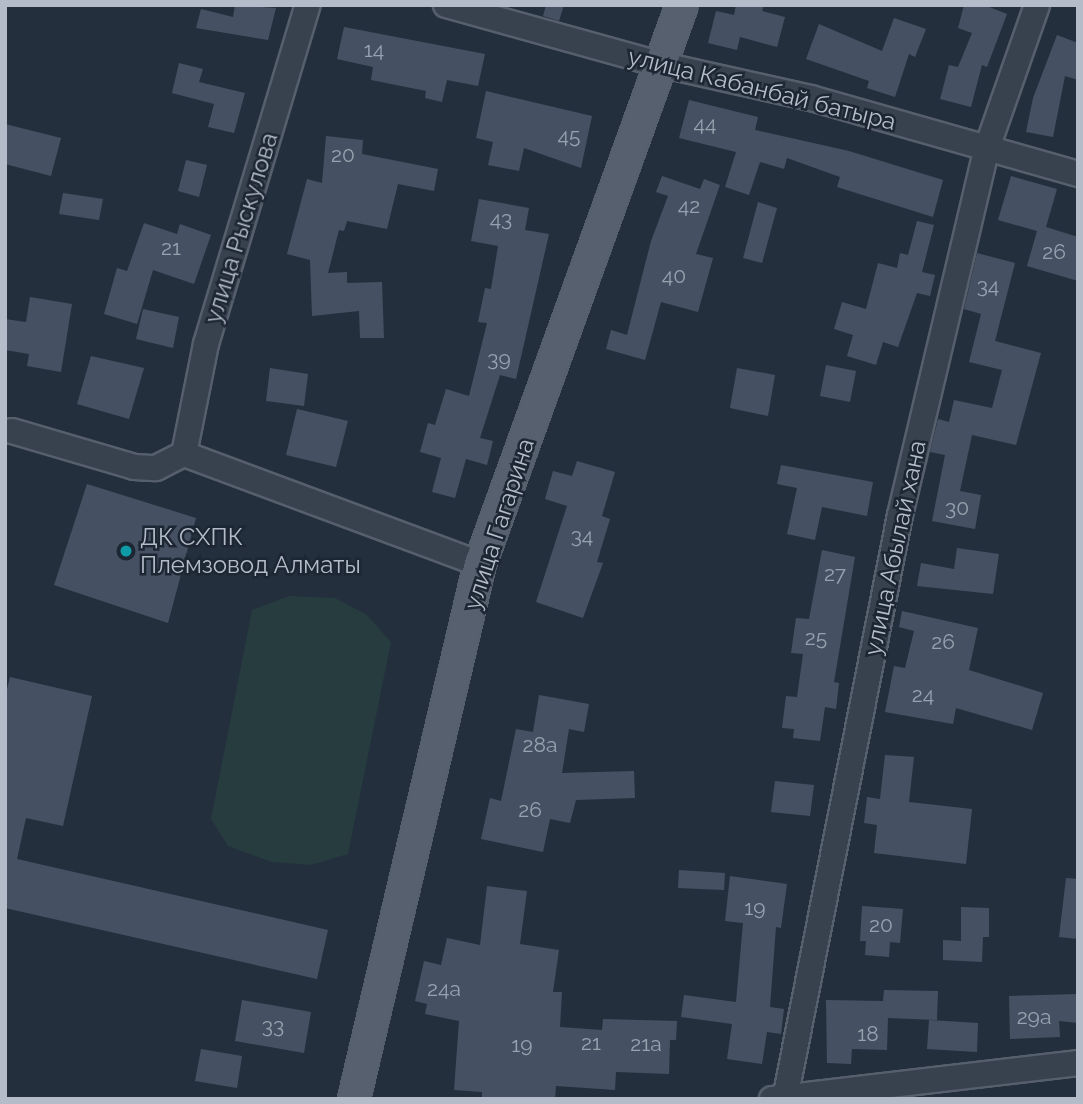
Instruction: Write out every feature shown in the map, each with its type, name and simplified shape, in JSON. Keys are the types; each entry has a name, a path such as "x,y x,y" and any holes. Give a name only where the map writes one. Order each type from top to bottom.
{"main road":[{"name":"улица Гагарина","path":"355,1099 480,564 663,65 682,5"}],"street":[{"name":"улица Рыскулова","path":"184,454 206,344 308,5"},
{"name":"улица Кабанбай батыра","path":"446,5 663,65 811,98 1078,174"},
{"name":"улица Абылай хана","path":"781,1098 900,514 988,148 1037,5"},
{"path":"12,431 134,467 156,468 184,454 480,564"},
{"path":"781,1098 1078,1063"}],"green space":[{"path":"289,596 335,598 367,615 391,642 348,854 311,865 272,862 228,846 211,819 252,610"}],"building":[{"path":"235,5 276,8 268,40 196,28 201,9 233,17"},
{"path":"546,5 564,5 559,21 543,16"},
{"path":"736,5 764,5 762,11 785,17 777,47 740,37 737,50 708,43 716,11 734,15"},
{"path":"964,5 984,5 1007,14 987,67 982,65 971,107 940,99 949,65 958,67 972,33 958,28"},
{"path":"894,18 926,29 915,57 909,54 895,97 867,88 869,81 806,59 819,24 882,51"},
{"path":"344,27 485,54 478,86 447,80 442,102 425,98 426,91 371,80 373,67 337,59"},
{"path":"1057,35 1078,43 1078,80 1065,76 1053,137 1026,132 1033,98"},
{"path":"179,63 203,69 199,82 245,93 234,133 208,127 214,104 172,93"},
{"path":"486,91 592,116 581,168 524,148 519,171 488,165 493,142 476,138"},
{"path":"689,100 758,117 755,130 849,151 943,180 933,217 837,187 840,177 787,158 784,169 760,162 749,195 725,187 736,152 679,138"},
{"path":"5,124 61,138 51,176 5,164"},
{"path":"326,136 363,140 362,154 438,169 434,191 398,184 387,229 347,221 344,231 339,230 328,273 347,272 347,283 382,282 384,338 360,338 359,311 312,316 310,260 287,254 307,179 322,183"},
{"path":"186,160 207,165 199,197 178,191"},
{"path":"662,176 700,189 704,179 720,185 696,254 713,258 698,312 661,302 645,360 606,349 611,330 627,335 651,241 668,196 656,192"},
{"path":"1011,176 1057,189 1046,227 1078,237 1078,281 1027,266 1037,231 998,220"},
{"path":"63,193 103,199 99,220 59,214"},
{"path":"479,199 529,208 525,230 549,234 516,379 500,375 480,438 493,441 487,465 466,459 455,498 432,492 441,458 420,452 428,423 435,425 446,389 469,396 487,323 478,322 485,288 491,289 498,246 471,241"},
{"path":"758,202 777,208 762,263 743,258"},
{"path":"917,221 934,225 922,272 935,275 930,296 917,293 898,347 883,342 876,365 847,356 853,335 834,329 842,302 866,309 878,263 897,268 900,253 908,255"},
{"path":"144,223 177,234 180,224 211,235 194,284 153,270 137,324 104,314 117,268 127,271"},
{"path":"977,253 1015,263 995,341 1041,353 1016,445 972,435 960,491 981,495 975,529 932,521 945,455 930,452 938,419 949,422 954,400 992,408 1002,370 969,362 981,314 964,309"},
{"path":"30,297 72,304 61,372 27,366 29,354 5,350 5,319 26,322"},
{"path":"143,309 179,317 173,348 136,339"},
{"path":"91,356 144,368 129,419 77,404"},
{"path":"826,365 856,371 850,402 820,396"},
{"path":"270,368 308,374 304,406 266,401"},
{"path":"737,368 775,375 768,416 730,408"},
{"path":"297,409 348,421 336,467 286,455"},
{"path":"577,461 615,472 602,516 610,519 597,562 603,563 583,618 536,602 567,506 545,499 553,471 572,476"},
{"path":"781,465 873,482 867,516 822,507 815,540 787,534 797,488 777,484"},
{"name":"ДК СХПК Племзовод Алматы","path":"87,484 196,518 168,623 54,585"},
{"path":"957,548 999,554 993,594 917,586 921,563 954,569"},
{"path":"822,550 855,557 834,682 839,683 836,709 825,707 820,741 793,738 794,729 782,728 786,696 797,697 803,654 791,653 796,618 809,619"},
{"path":"902,611 978,628 969,670 1043,693 1032,730 956,708 953,724 885,712 894,666 905,668 914,631 899,627"},
{"path":"10,677 92,696 63,826 26,818 17,859 328,930 317,979 5,908 5,697"},
{"path":"539,695 589,704 584,732 569,729 562,773 634,771 635,798 576,800 570,823 550,819 543,852 481,839 490,798 501,801 516,729 533,732"},
{"path":"885,755 914,757 909,802 972,809 966,864 874,853 877,825 864,823 867,797 880,799"},
{"path":"775,781 814,785 810,816 771,812"},
{"path":"679,870 725,873 724,890 678,888"},
{"path":"730,876 787,884 781,928 776,927 770,1007 784,1009 781,1034 767,1032 762,1064 727,1059 732,1024 681,1017 684,995 736,1002 743,923 725,921"},
{"path":"1066,878 1078,879 1078,939 1059,937"},
{"path":"487,886 527,891 520,944 559,950 553,992 562,992 560,1027 602,1030 603,1019 677,1021 676,1040 670,1040 669,1074 616,1072 615,1090 556,1086 555,1099 482,1099 482,1092 454,1090 459,1021 425,1014 427,1004 415,1001 424,961 441,965 447,938 480,945"},
{"path":"862,906 903,909 900,943 890,942 889,957 865,955 866,941 860,941"},
{"path":"961,907 989,908 989,937 983,937 982,962 943,960 943,940 961,941"},
{"path":"884,990 938,991 937,1020 888,1018 887,1050 852,1049 851,1064 827,1063 826,1000 883,1001"},
{"path":"1078,994 1078,1023 1059,1021 1060,1037 1010,1039 1009,996"},
{"path":"242,1000 311,1012 304,1053 235,1041"},
{"path":"929,1020 978,1023 977,1052 927,1049"},
{"path":"201,1049 242,1056 237,1088 195,1081"}],"place":[{"name":"ДК СХПК Племзовод Алматы","path":"126,551"}]}
